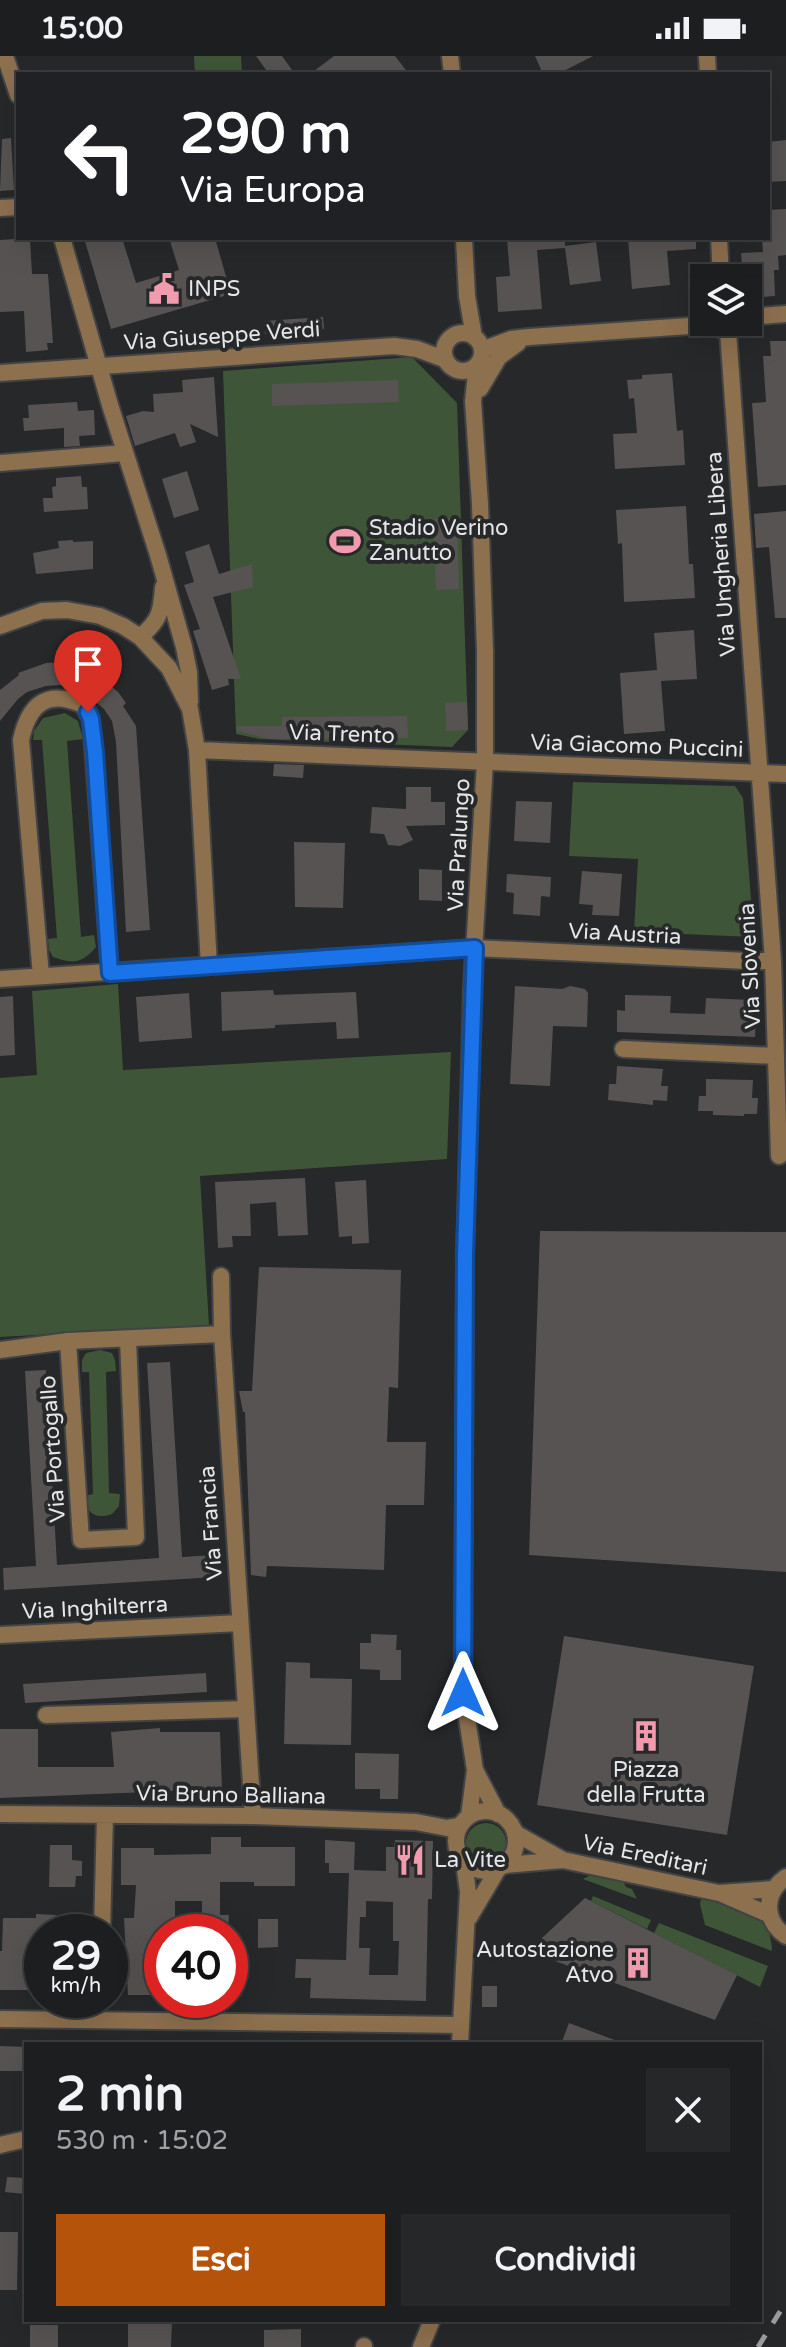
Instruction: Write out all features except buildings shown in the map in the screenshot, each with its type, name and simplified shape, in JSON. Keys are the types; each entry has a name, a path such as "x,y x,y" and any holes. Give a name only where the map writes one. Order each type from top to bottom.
{"street":[{"path":"5,56 16,89"},
{"path":"63,240 184,647 197,750 209,966"},
{"path":"464,240 467,296 478,351 473,401"},
{"path":"719,240 720,264"},
{"path":"455,335 467,296"},
{"path":"762,316 786,314"},
{"path":"457,371 467,371 478,351 511,339 690,327"},
{"path":"444,359 444,347 449,338 463,333 478,351"},
{"name":"Via Ungheria Libera","path":"725,336 759,773"},
{"path":"473,401 499,357 529,337"},
{"name":"Via Giuseppe Verdi","path":"0,373 394,346 417,349 444,359 457,371 473,401"},
{"name":"Via Pralungo","path":"466,1923 516,1849 515,1833 510,1823 498,1814 475,1770 463,1693 465,1255 475,948 485,761 483,592 473,401"},
{"path":"0,463 125,453"},
{"path":"140,637 154,625 161,612 164,577"},
{"path":"0,626 42,611 67,610 100,616 123,626 140,637 169,668 190,709"},
{"path":"41,976 21,740 27,716 40,704 57,697 83,705 91,719 110,973"},
{"name":"Via Trento","path":"197,750 485,761"},
{"name":"Via Giacomo Puccini","path":"485,761 786,774"},
{"name":"Via Slovenia","path":"759,773 773,961 779,1156"},
{"name":"Via Austria","path":"0,979 475,948 773,961"},
{"path":"623,1049 776,1056"},
{"name":"Via Francia","path":"221,1276 222,1334 253,1816"},
{"path":"0,1350 68,1341 222,1334"},
{"name":"Via Portogallo","path":"68,1341 81,1540 136,1537 128,1339"},
{"name":"Via Inghilterra","path":"0,1635 240,1623"},
{"path":"46,1715 246,1709"},
{"name":"Via Pralungo","path":"460,2042 468,1892 456,1836 465,1821 475,1770"},
{"path":"465,1821 485,1811 498,1814"},
{"name":"Via Bruno Balliana","path":"0,1814 253,1816 416,1822 441,1827 465,1821"},
{"path":"102,1914 105,1815"},
{"name":"Via Ereditari","path":"515,1833 563,1860 719,1893 770,1915 776,1927 786,1936"},
{"name":"Via Ereditari","path":"502,1867 563,1860"},
{"path":"464,1863 480,1871 502,1867"},
{"path":"770,1915 769,1900 773,1889 786,1877"},
{"name":"Via Ereditari","path":"719,1893 773,1889"},
{"path":"0,2019 461,2025"},
{"path":"0,2145 24,2139"},
{"path":"421,2347 431,2322"}],"green space":[{"path":"194,56 241,56 242,72 195,72"},
{"name":"Stadio Verino Zanutto","path":"412,357 457,403 468,730 452,747 260,739 236,734 223,371"},
{"path":"65,713 78,721 83,739 67,741 81,937 94,935 96,947 86,957 72,961 53,957 49,950 48,939 57,938 42,740 33,740 34,731 43,718"},
{"path":"573,782 735,786 743,798 754,937 634,932 638,859 569,856"},
{"path":"118,984 123,1070 451,1052 447,1159 200,1176 209,1325 0,1337 0,1078 37,1075 32,991"},
{"path":"100,1350 112,1353 115,1360 116,1371 106,1372 109,1493 120,1494 119,1506 112,1514 101,1516 92,1514 85,1496 93,1494 89,1372 82,1372 82,1360 86,1353"},
{"path":"486,1823 500,1829 506,1843 500,1857 486,1863 472,1857 466,1843 472,1829"},
{"path":"591,1875 622,1879 637,1899 583,1879"},
{"path":"593,1896 651,1920 647,1929 591,1901"},
{"path":"701,1899 738,1908 758,1918 770,1937 772,1951 705,1925"},
{"path":"659,1923 768,1966 760,1987 654,1933"}],"railway":[{"path":"758,2347 786,2302"}],"place":[{"name":"INPS","path":"164,289"},
{"name":"Stadio Verino Zanutto","path":"345,541"},
{"name":"Piazza della Frutta","path":"646,1736"},
{"name":"La Vite","path":"410,1860"},
{"name":"Autostazione Atvo","path":"638,1963"}],"route":[{"path":"88,712 95,752 110,973 475,948 465,1255 463,1693"}]}
